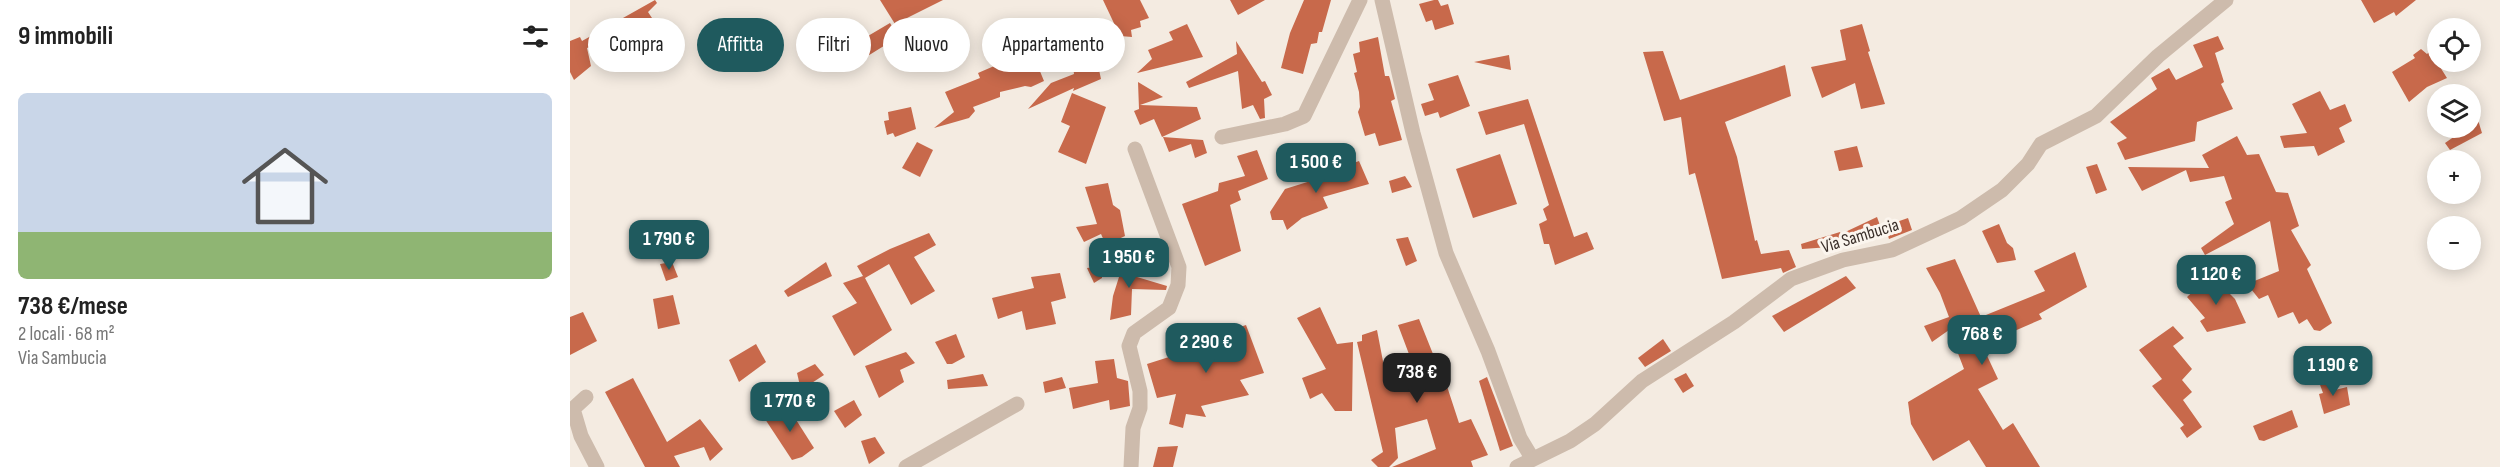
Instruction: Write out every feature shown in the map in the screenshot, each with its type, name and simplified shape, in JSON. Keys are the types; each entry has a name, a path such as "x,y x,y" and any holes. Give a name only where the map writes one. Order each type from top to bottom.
{"street":[{"path":"1222,137 1285,124 1304,116 1360,0"},
{"path":"1382,0 1415,143 1446,253 1488,351 1520,438 1532,458"},
{"name":"Via Sambucia","path":"1516,467 1570,441 1595,424 1642,381 1734,322 1791,279 1843,260 1892,250 1961,219 2001,190 2028,164 2041,144 2096,116 2158,56 2226,0"},
{"path":"1131,467 1133,428 1140,408 1140,391 1129,346 1134,333 1170,308 1178,285 1179,267 1135,149"},
{"path":"586,398 573,409 581,436 597,467"},
{"path":"906,467 1017,404"}],"building":[{"path":"655,0 657,3 648,12 652,18 623,18"},
{"path":"880,0 943,0 907,18 891,18"},
{"path":"1103,0 1140,0 1149,18 1140,21 1141,27 1131,30 1132,37 1125,36 1125,18 1112,18"},
{"path":"1230,0 1265,0 1238,15"},
{"path":"1304,0 1331,0 1317,43 1311,44 1303,74 1281,68 1290,33"},
{"path":"1438,0 1441,6 1448,4 1454,24 1435,30 1432,20 1426,22 1419,4"},
{"path":"2361,0 2416,0 2396,16 2394,12 2374,23"},
{"path":"1187,24 1203,57 1137,73 1152,59 1148,50 1173,40 1169,32"},
{"path":"1862,24 1870,51 1868,52 1885,104 1861,109 1855,83 1822,98 1811,67 1846,60 1840,30"},
{"path":"883,27 883,46 871,54 871,34"},
{"path":"2218,36 2224,49 2215,53 2224,82 2221,84 2233,109 2197,122 2195,141 2125,160 2117,143 2127,138 2110,122 2157,89 2151,78 2169,68 2176,80 2203,67 2193,45"},
{"path":"580,37 582,41 588,38 588,68 574,80 570,72 570,41"},
{"path":"1378,37 1385,76 1389,76 1395,99 1391,101 1402,140 1379,146 1375,133 1365,136 1358,112 1359,92 1354,73 1357,72 1353,54 1360,52 1359,42"},
{"path":"1236,41 1262,82 1265,81 1272,95 1264,99 1265,118 1260,119 1253,105 1242,109 1238,71 1189,88 1186,82 1237,54"},
{"path":"2421,49 2427,54 2427,72 2443,72 2447,78 2434,84 2427,84 2427,87 2409,102 2392,72 2415,58 2413,55"},
{"path":"1663,51 1680,100 1785,65 1791,96 1725,122 1737,157 1755,241 1757,240 1761,254 1789,250 1796,267 1783,273 1781,268 1722,279 1695,173 1689,175 1681,117 1664,121 1643,52"},
{"path":"1509,55 1511,70 1474,62"},
{"path":"1040,72 1044,81 1031,87 1025,86 1000,92 1000,97 973,107 975,111 969,118 934,128 954,112 945,92 980,78 978,73"},
{"path":"1074,72 1100,72 1101,79 1073,91 1074,88 1028,109 1051,83 1074,74"},
{"path":"1458,75 1470,106 1440,118 1438,112 1425,116 1421,104 1434,100 1428,84"},
{"path":"1138,82 1163,97 1140,105 1197,107 1201,119 1162,137 1154,119 1140,125 1134,111 1139,109"},
{"path":"2320,91 2330,110 2345,104 2352,121 2339,128 2345,142 2318,156 2314,146 2284,148 2280,136 2307,133 2292,104"},
{"path":"1072,93 1106,107 1086,164 1058,152 1070,126 1061,122"},
{"path":"1528,99 1574,237 1587,232 1594,249 1555,265 1549,244 1544,244 1539,224 1547,220 1543,209 1549,205 1524,124 1486,135 1478,112"},
{"path":"911,107 916,129 895,137 893,133 887,135 884,121 889,120 888,112"},
{"path":"2237,136 2247,155 2259,154 2276,192 2288,193 2299,226 2291,230 2311,265 2307,269 2332,323 2320,331 2314,330 2307,319 2299,324 2293,312 2278,318 2268,295 2259,299 2247,284 2279,271 2270,221 2205,255 2201,248 2234,224 2225,202 2232,199 2224,176 2190,182 2186,170 2142,191 2128,167 2209,168 2202,155"},
{"path":"1163,137 1203,140 1207,153 1195,158 1191,144 1169,152"},
{"path":"2452,138 2473,138 2450,150 2445,143"},
{"path":"917,142 933,150 920,177 902,168"},
{"path":"1857,146 1863,167 1839,171 1834,151"},
{"path":"1257,150 1268,179 1238,191 1241,200 1230,205 1241,251 1205,266 1182,204 1218,191 1219,183 1245,176 1237,156"},
{"path":"1500,154 1517,204 1473,218 1456,169"},
{"path":"1359,161 1369,184 1323,197 1328,208 1302,218 1287,230 1283,220 1272,220 1270,212 1285,189 1333,174 1332,171"},
{"path":"2097,164 2107,190 2096,194 2086,167"},
{"path":"1405,176 1412,187 1392,193 1389,181"},
{"path":"1108,183 1113,205 1120,210 1125,236 1106,245 1101,234 1084,242 1076,227 1097,224 1085,187"},
{"path":"1877,217 1883,234 1845,246 1802,249 1801,244 1840,232 1841,234"},
{"path":"1908,218 1912,230 1889,239 1885,226"},
{"path":"1999,224 2007,243 2013,248 2016,260 1997,263 1982,231"},
{"path":"929,233 936,245 914,257 935,291 911,305 889,264 865,278 892,330 854,356 832,316 857,303 843,283 863,276 857,266"},
{"path":"1408,237 1417,261 1406,266 1396,239"},
{"path":"2075,252 2087,287 2039,314 2042,319 1982,345 1998,379 1978,389 2003,430 2013,423 2040,467 1986,467 1969,440 1933,461 1911,424 1908,402 1964,369 1949,330 1932,342 1924,326 1949,317 1940,293 1926,268 1955,259 1981,317 2045,291 2034,271"},
{"path":"1125,258 1141,262 1137,277 1167,286 1166,290 1132,289 1131,315 1110,320 1113,296"},
{"path":"672,262 678,277 666,281 660,264"},
{"path":"826,262 832,276 788,297 784,291"},
{"path":"1102,266 1102,278 1094,283 1087,268"},
{"path":"1060,273 1066,298 1051,302 1056,324 1026,330 1022,311 998,319 992,298 1034,288 1031,277"},
{"path":"2211,275 2235,299 2246,323 2207,332 2200,321 2205,318 2187,297"},
{"path":"1846,276 1856,288 1784,332 1772,316"},
{"path":"673,295 680,324 658,329 653,299"},
{"path":"1320,307 1337,344 1353,342 1352,411 1335,411 1322,393 1310,399 1302,378 1326,369 1297,318"},
{"path":"583,312 597,341 570,355 570,317"},
{"path":"1419,319 1435,359 1442,355 1450,372 1442,371 1459,423 1471,419 1488,455 1471,461 1473,467 1392,467 1436,449 1427,419 1395,428 1398,458 1389,467 1378,467 1371,460 1383,452 1357,342 1362,341 1362,335 1377,330 1386,377 1415,370 1398,325"},
{"path":"1246,325 1264,373 1240,380 1249,395 1201,406 1206,417 1186,414 1183,428 1169,424 1176,394 1157,398 1147,364 1191,350 1190,347 1224,338 1222,333"},
{"path":"2173,326 2184,338 2173,346 2192,369 2182,380 2192,392 2183,400 2202,427 2187,438 2180,428 2184,425 2152,386 2162,379 2139,350"},
{"path":"956,334 965,357 952,364 947,364 935,342"},
{"path":"1663,339 1671,351 1645,367 1638,358"},
{"path":"756,344 766,362 739,382 729,360"},
{"path":"906,352 915,363 900,370 904,382 879,398 865,366"},
{"path":"1114,359 1117,378 1128,381 1130,406 1110,410 1109,400 1073,409 1069,388 1098,383 1095,361"},
{"path":"815,364 824,375 801,390 797,373"},
{"path":"1686,373 1694,386 1683,393 1674,379"},
{"path":"983,374 988,386 948,389 947,380"},
{"path":"1062,377 1066,388 1045,393 1043,382"},
{"path":"1487,377 1513,446 1500,451 1479,381"},
{"path":"633,378 667,442 700,419 723,449 710,461 704,447 674,456 680,467 645,467 605,392"},
{"path":"2331,378 2335,390 2347,387 2350,405 2324,414 2319,394 2323,393 2319,382"},
{"path":"854,400 862,415 845,428 834,411"},
{"path":"786,404 814,448 802,457 792,460 765,419"},
{"path":"2292,410 2298,427 2264,441 2259,440 2253,426"},
{"path":"875,437 885,453 869,464 861,441"},
{"path":"1178,446 1173,467 1153,467 1158,447"}]}
